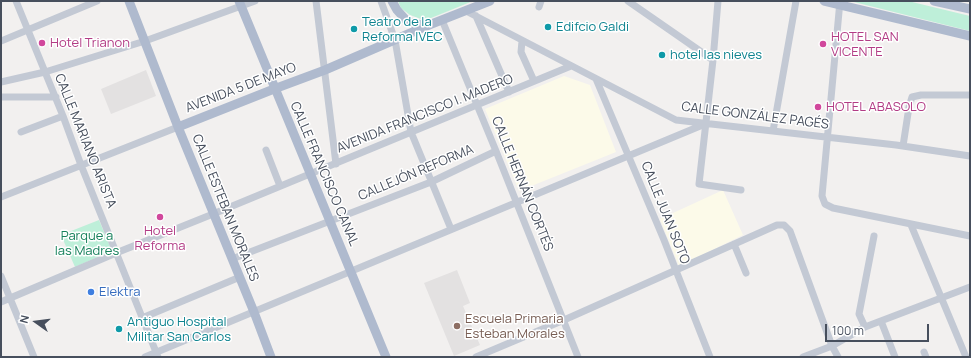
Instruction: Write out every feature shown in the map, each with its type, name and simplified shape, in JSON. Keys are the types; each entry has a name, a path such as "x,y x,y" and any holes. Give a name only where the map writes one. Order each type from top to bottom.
{"main road":[{"name":"CALLE ESTEBAN MORALES","path":"129,1 178,127 272,357"},
{"path":"392,1 397,10 406,20 415,24 428,25"},
{"name":"AVENIDA 5 DE MAYO","path":"178,127 325,70 428,25 490,1"},
{"path":"824,1 840,3 970,36"},
{"path":"934,1 970,9"},
{"name":"CALLE FRANCISCO CANAL","path":"240,4 386,357"}],"street":[{"name":"CALLE MARIANO ARISTA","path":"16,1 56,97 81,165 157,355"},
{"path":"1,41 97,1"},
{"path":"1,82 45,72 145,41 240,4 255,1"},
{"path":"316,1 336,164"},
{"path":"381,1 395,40 411,132 451,229"},
{"path":"628,1 713,60"},
{"path":"718,1 699,184 741,190"},
{"path":"773,131 796,1"},
{"path":"840,3 822,196 824,204 833,208 910,225 970,236"},
{"name":"CALLE GONZÁLEZ PAGÉS","path":"466,11 676,120 903,146 970,156"},
{"path":"476,16 509,92"},
{"name":"CALLE HERNÁN CORTÉS","path":"442,20 517,202 578,357"},
{"path":"522,41 521,52 534,82"},
{"name":"AVENIDA FRANCISCO I. MADERO","path":"1,302 116,253 336,164 571,66"},
{"name":"CALLE JUAN SOTO","path":"596,79 676,270 710,357"},
{"path":"903,146 912,97 921,95 970,95"},
{"path":"1,97 56,97"},
{"path":"21,132 63,116"},
{"path":"145,357 157,355 254,312 705,124"},
{"name":"AVENIDA 5 DE MAYO","path":"1,197 178,127"},
{"path":"266,150 280,186"},
{"name":"CALLEJÓN REFORMA","path":"232,259 431,182 496,151"},
{"path":"476,357 564,320 777,225 784,225 790,231 832,346 838,357"},
{"path":"910,225 966,357"},
{"path":"865,327 859,314 874,236"},
{"path":"734,244 746,273"},
{"path":"1,276 34,357"},
{"path":"142,318 240,277"},
{"path":"803,357 832,346 865,327 970,287"},
{"path":"881,321 895,357"}],"shaded area":[{"path":"146,70 156,96 111,114 101,89"},
{"path":"564,76 590,85 616,152 519,191 485,109"},
{"path":"723,190 743,235 679,266 660,219"},
{"name":"Escuela Primaria Esteban Morales","path":"457,270 470,303 463,306 480,345 454,356 424,283"}],"green space":[{"path":"398,1 473,1 431,18 421,19 410,15 401,8"},
{"path":"850,1 908,1 970,16 970,31"},
{"name":"Parque a las Madres","path":"99,220 112,251 75,267 61,235"}],"place":[{"name":"Edifcio Galdi","path":"548,27"},
{"name":"Teatro de la Reforma IVEC","path":"354,29"},
{"name":"Hotel Trianon","path":"42,43"},
{"name":"HOTEL SAN VICENTE","path":"823,44"},
{"name":"hotel las nieves","path":"662,55"},
{"name":"HOTEL ABASOLO","path":"818,107"},
{"name":"Hotel Reforma","path":"160,217"},
{"name":"Elektra","path":"91,292"},
{"name":"Escuela Primaria Esteban Morales","path":"457,326"},
{"name":"Antiguo Hospital Militar San Carlos","path":"119,329"}]}
